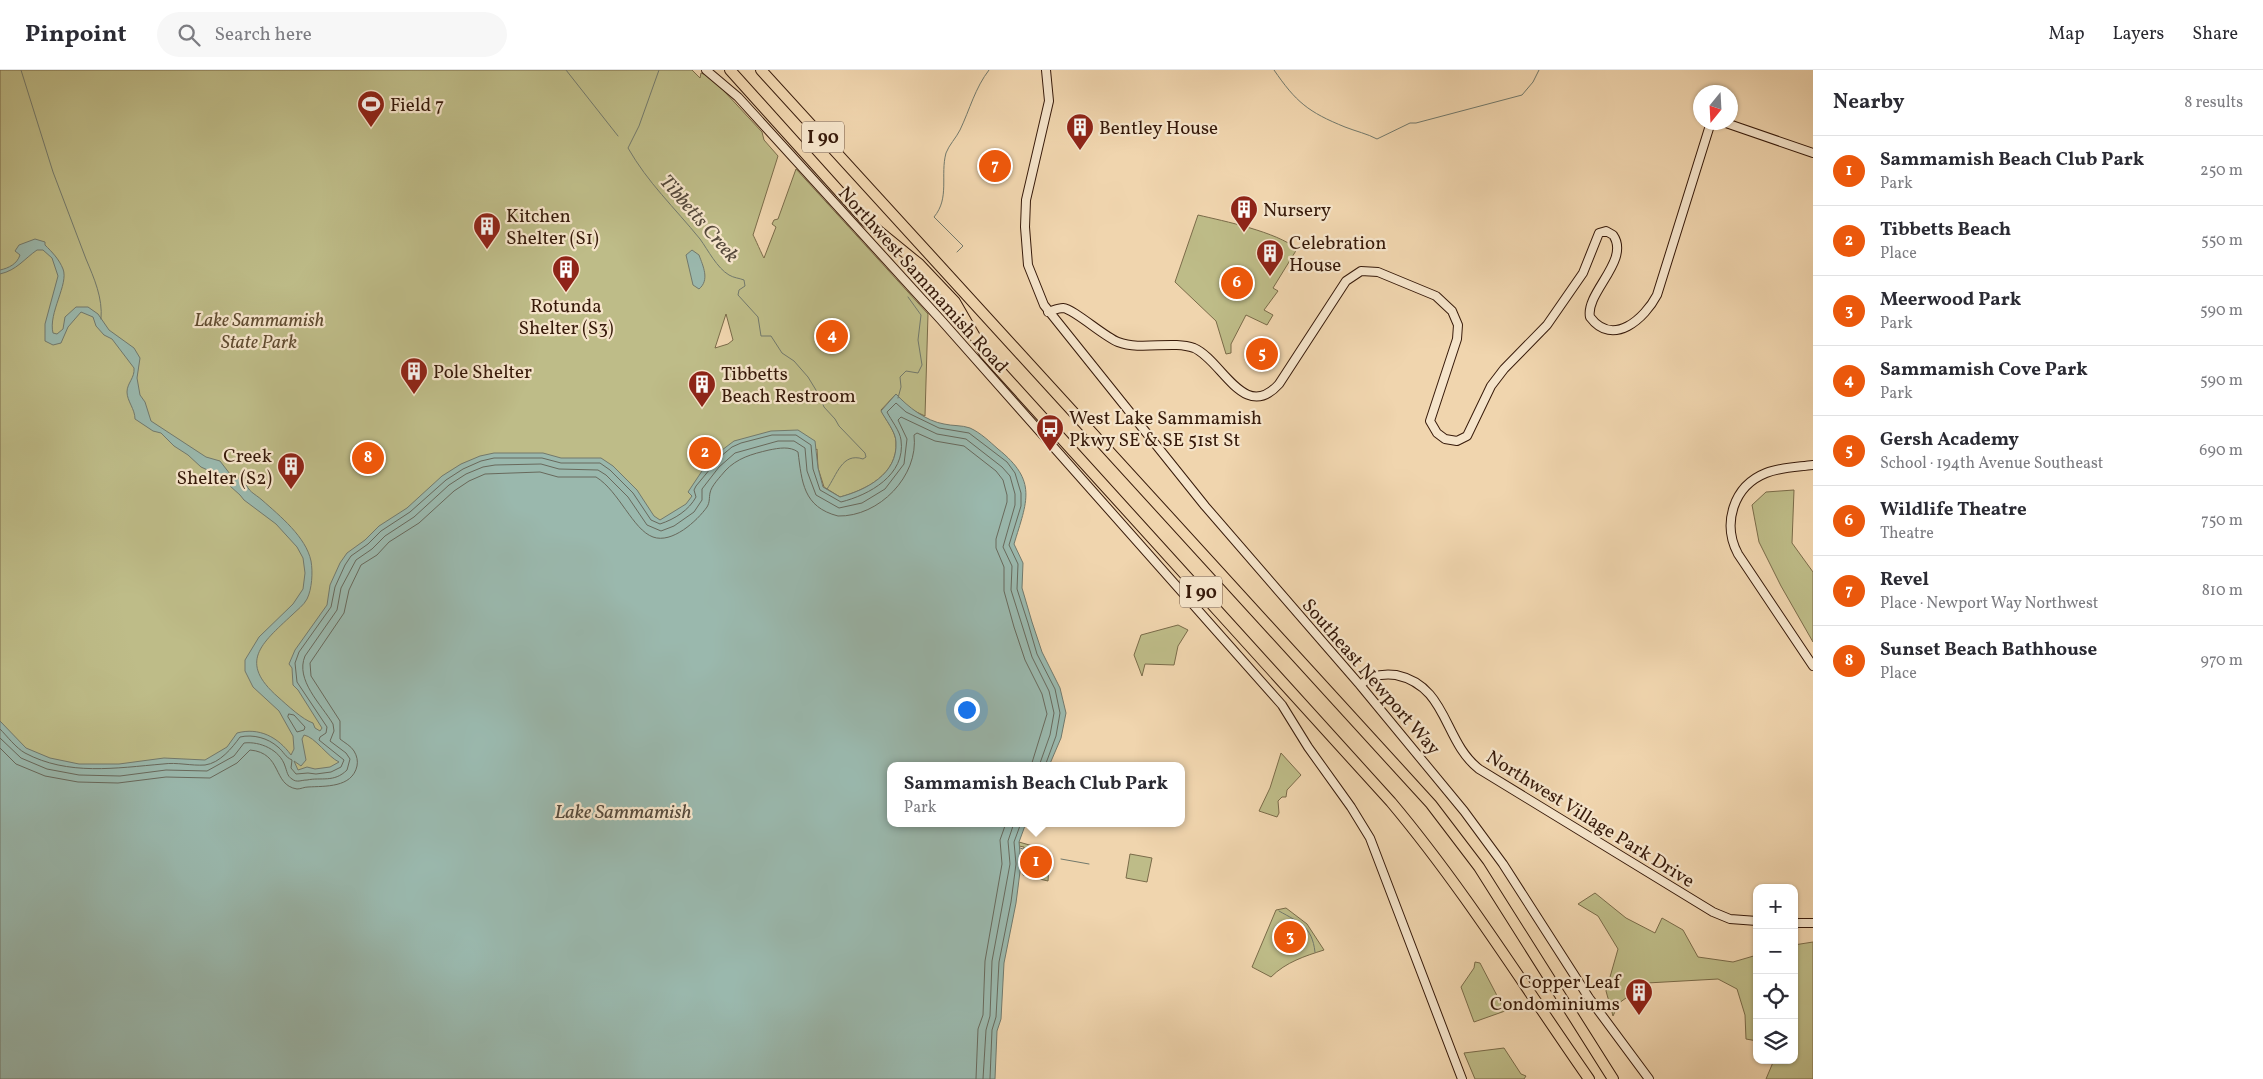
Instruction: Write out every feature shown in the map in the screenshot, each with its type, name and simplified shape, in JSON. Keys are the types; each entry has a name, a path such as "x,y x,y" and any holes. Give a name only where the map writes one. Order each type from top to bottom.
{"highway":[{"name":"I 90","path":"730,70 864,220 920,264 955,302 985,354 1391,802 1474,908 1588,1079"},
{"name":"I 90","path":"761,70 1431,804 1479,867 1613,1079"},
{"path":"1591,1044 1606,1059 1621,1079"}],"street":[{"name":"Northwest Sammamish Road","path":"706,70 738,97 941,320 1112,515 1275,696 1361,822 1376,855 1462,1079"},
{"name":"Southeast Newport Way","path":"1046,70 1049,89 1048,115 1026,200 1025,226 1028,265 1038,294 1048,312 1205,506 1360,685 1470,819 1502,864 1589,998 1649,1079"},
{"path":"1738,127 1813,153"},
{"path":"1048,312 1059,309 1068,310 1100,332 1124,344 1193,348 1208,357 1233,385 1248,395 1265,395 1279,384 1346,281 1361,271 1378,272 1425,291 1448,306 1456,317 1458,334 1430,421 1437,434 1445,439 1457,441 1467,436 1491,386 1504,369 1546,325 1583,273 1596,236 1602,231 1610,233 1617,242 1616,252 1607,277 1590,310 1593,320 1604,328 1617,329 1631,325 1644,316 1653,303 1708,130"},
{"path":"1813,465 1776,470 1765,473 1750,482 1734,504 1730,526 1732,540 1738,554 1813,666"},
{"name":"Northwest Village Park Drive","path":"1360,685 1371,678 1384,674 1400,676 1415,682 1433,697 1461,748 1479,769 1713,912 1730,919 1753,921"},
{"path":"1798,923 1813,923"}],"green space":[{"name":"Lake Sammamish State Park","path":"0,70 692,70 700,78 701,73 711,77 762,132 764,140 778,156 753,235 764,258 776,227 772,224 774,220 778,219 796,169 928,314 925,416 908,408 896,394 881,410 896,438 896,442 892,463 878,479 860,490 840,497 824,487 818,468 817,449 365,765 358,775 220,782 0,761","holes":["726,314 733,340 728,344 715,348"]},
{"path":"1198,215 1264,232 1277,237 1297,249 1273,288 1278,291 1264,310 1273,315 1267,325 1246,315 1231,344 1231,353 1226,354 1216,321 1175,282"},
{"path":"1794,490 1792,543 1813,572 1813,642 1781,586 1759,542 1752,505 1766,492"},
{"path":"1178,625 1188,630 1178,646 1174,665 1145,664 1142,676 1134,655 1141,635"},
{"path":"1281,753 1301,775 1287,790 1286,797 1282,797 1278,801 1279,813 1277,817 1259,811 1270,788"},
{"path":"1019,842 1050,851 1048,881 1023,875 1024,847 1019,846"},
{"path":"1130,854 1152,858 1147,882 1126,878"},
{"path":"1595,893 1626,918 1655,933 1662,918 1683,930 1698,957 1733,962 1753,956 1753,1040 1746,1039 1745,1015 1737,989 1718,979 1647,983 1619,1003 1613,1016 1606,991 1618,949 1598,916 1578,904"},
{"path":"1286,908 1307,924 1324,950 1289,963 1271,977 1252,967 1276,910"},
{"path":"1813,942 1813,1079 1766,1079 1772,1064 1798,1064 1798,944"},
{"path":"1475,962 1480,963 1505,1011 1474,1022 1461,987 1474,968"},
{"path":"1504,1048 1521,1074 1526,1076 1524,1079 1475,1079 1464,1053"}],"water":[{"name":"Lake Sammamish","path":"35,239 45,242 45,245 53,253 63,269 63,283 53,317 53,333 57,334 63,329 65,317 76,307 88,307 98,314 109,330 134,348 140,358 137,378 140,395 145,402 151,421 206,457 220,461 230,474 245,481 250,490 284,520 304,544 312,565 309,595 306,601 263,644 258,654 257,663 259,674 266,685 290,708 313,723 315,728 320,731 322,728 293,685 292,668 289,664 295,650 327,605 330,585 340,563 347,553 365,540 379,526 407,508 442,476 461,464 480,456 494,453 543,453 561,458 601,458 613,466 637,490 654,516 660,520 686,504 692,496 688,492 710,459 734,441 771,431 798,430 815,441 818,468 823,487 840,497 870,485 886,472 892,463 895,453 896,438 881,411 896,394 924,417 947,425 970,428 989,441 1011,461 1019,471 1024,482 1026,492 1023,516 1014,544 1023,563 1022,588 1032,622 1042,652 1060,688 1066,713 1061,738 1051,762 887,762 887,827 1025,827 1019,842 1021,864 1016,903 1004,963 1001,1019 997,1031 995,1079 0,1079 0,721 26,748 50,758 79,764 119,764 164,758 205,760 227,747 237,733 245,731 267,735 280,743 291,755 294,749 293,736 279,711 253,687 245,671 245,660 259,637 293,604 303,589 305,573 303,558 297,547 276,524 244,500 225,478 201,467 161,433 153,431 135,419 127,392 134,368 112,339 104,335 96,326 93,317 81,312 68,327 61,343 53,345 45,341 45,324 58,276 52,258 43,250 37,250 16,267 0,274 0,270 9,267 17,261 20,255 15,251 19,245","holes":["304,735 317,743 339,762 330,767 315,769 307,767 298,770 294,761 301,766 306,760 302,739"]},
{"path":"692,250 699,255 705,273 704,281 699,289 693,285 686,255"}],"waterway":[{"path":"21,70 53,172 97,288 101,303 101,319"},
{"path":"566,70 618,136"},
{"name":"Tibbetts Creek","path":"659,70 639,126 628,148 644,172 700,239 721,268 731,276 744,280 745,286 739,290 738,295 758,317 761,336 771,336 782,353 794,361 808,377 824,407 865,453 866,457 863,459 856,458 845,462 827,489"},
{"path":"957,252 963,246 934,217 942,202 946,153 960,130 976,91 989,70"},
{"path":"1274,70 1296,98 1312,111 1332,122 1377,139 1410,123 1522,95 1533,82 1539,70"},
{"path":"898,398 901,387 900,377 906,371 918,373 922,365 918,340 921,315 908,297"},
{"path":"1020,848 1047,857"},
{"path":"1061,859 1089,864"},
{"path":"1279,911 1304,926 1311,936 1315,952"}],"place":[{"name":"Field 7","path":"371,128"},
{"name":"Bentley House","path":"1080,151"},
{"name":"Revel","path":"995,166"},
{"name":"Nursery","path":"1244,233"},
{"name":"Kitchen Shelter (S1)","path":"487,250"},
{"name":"Celebration House","path":"1270,277"},
{"name":"Wildlife Theatre","path":"1237,283"},
{"name":"Rotunda Shelter (S3)","path":"566,293"},
{"name":"Sammamish Cove Park","path":"832,336"},
{"name":"Gersh Academy","path":"1262,354"},
{"name":"Pole Shelter","path":"414,395"},
{"name":"Tibbetts Beach Restroom","path":"702,408"},
{"name":"West Lake Sammamish Pkwy SE & SE 51st St","path":"1050,452"},
{"name":"Tibbetts Beach","path":"705,453"},
{"name":"Sunset Beach Bathhouse","path":"368,458"},
{"name":"Creek Shelter (S2)","path":"291,490"},
{"name":"Sammamish Beach Club Park","path":"1036,862"},
{"name":"Meerwood Park","path":"1290,937"},
{"name":"Copper Leaf Condominiums","path":"1639,1016"}]}
